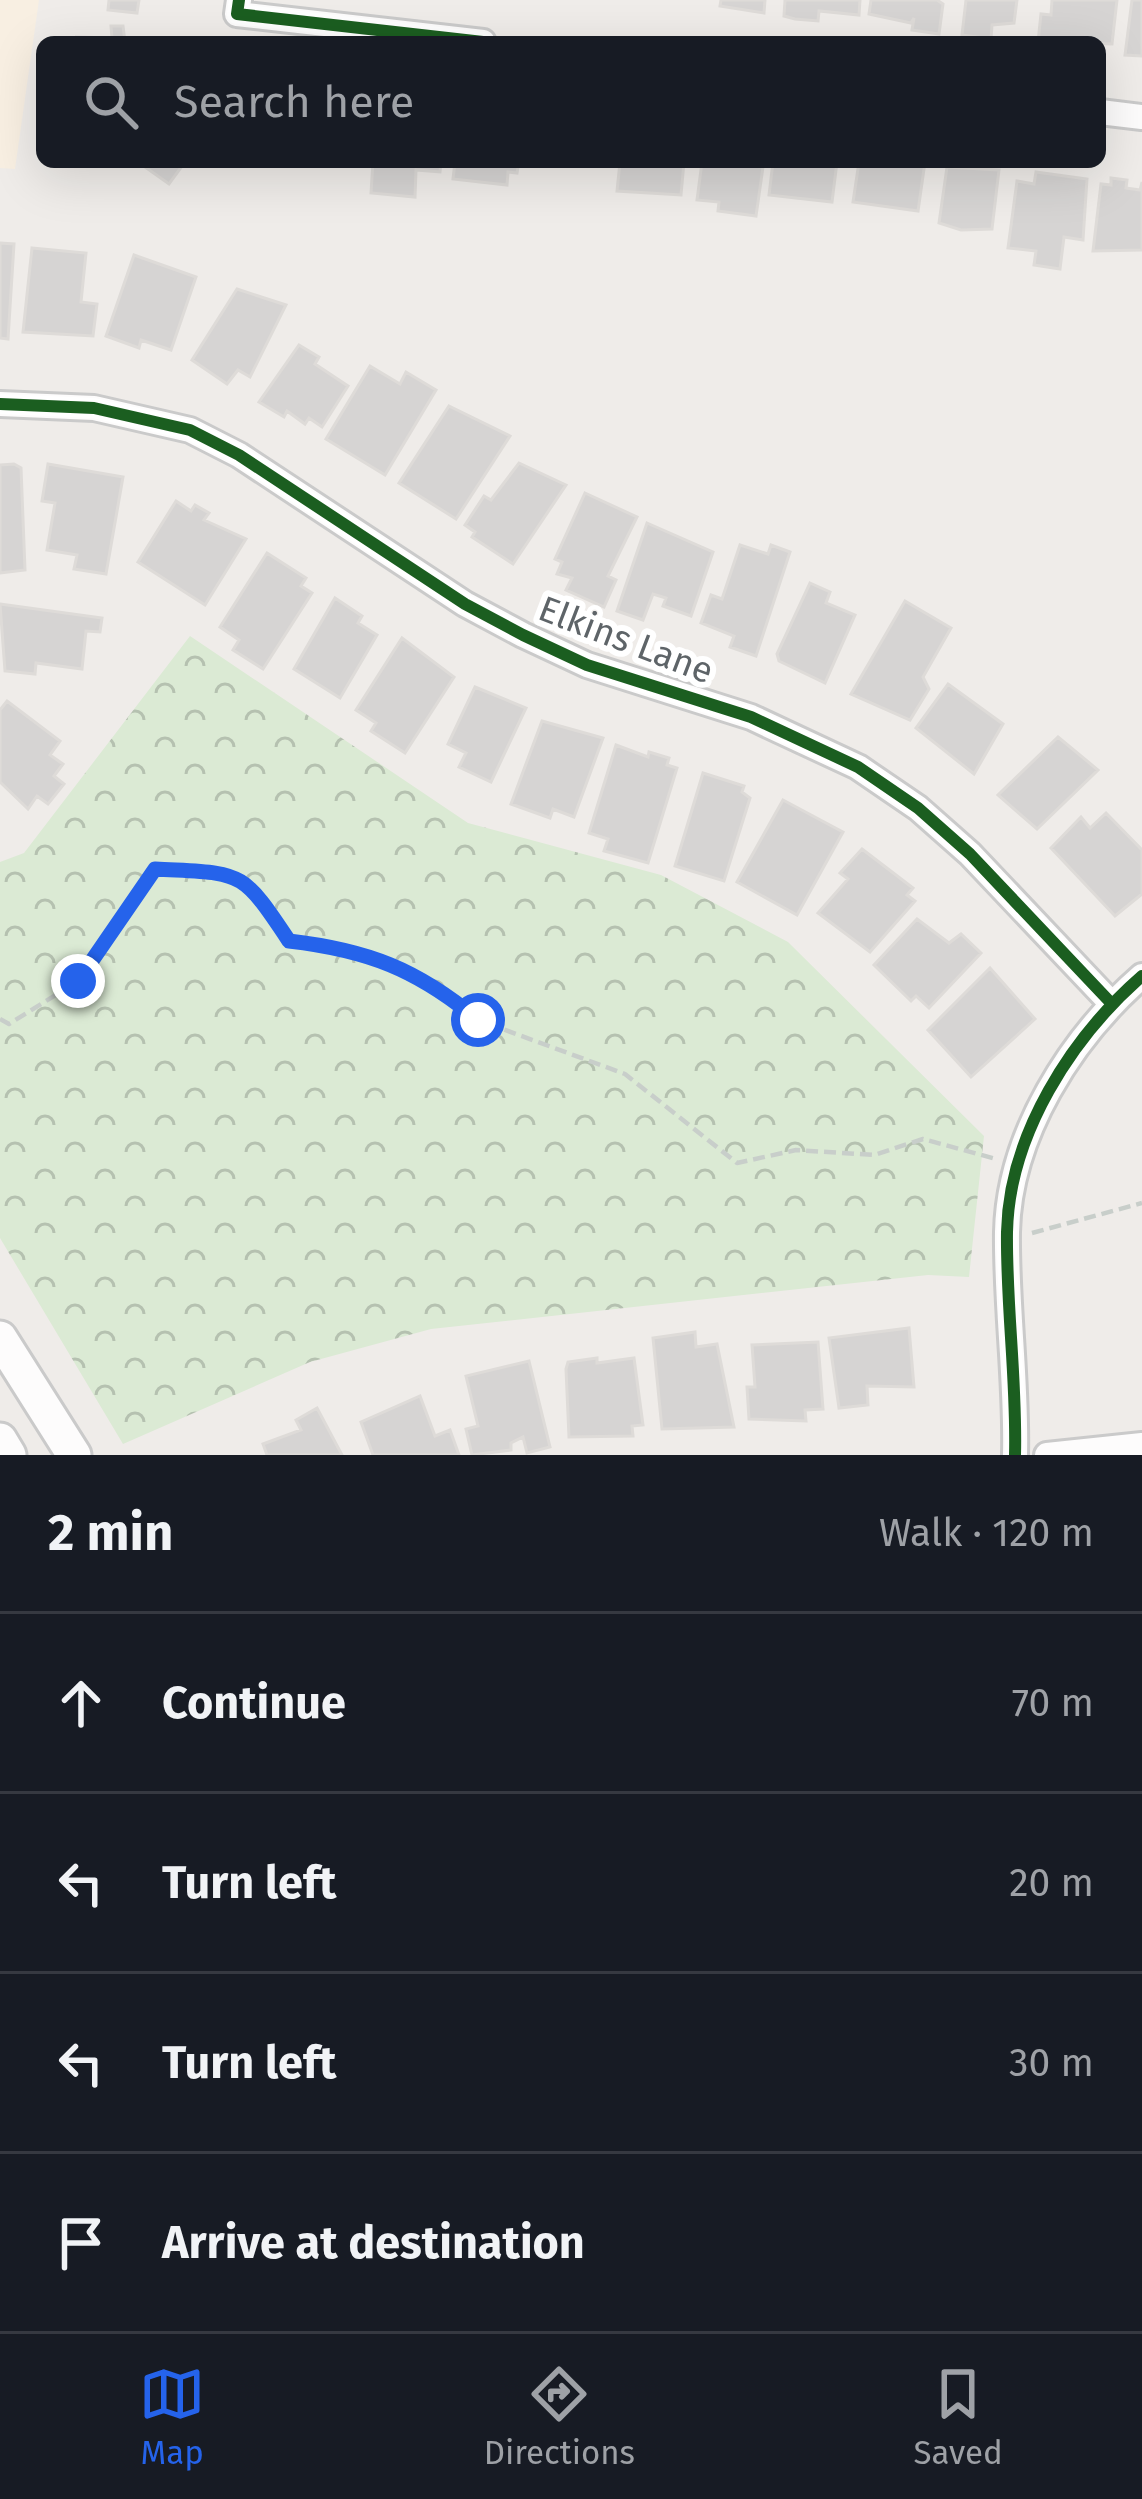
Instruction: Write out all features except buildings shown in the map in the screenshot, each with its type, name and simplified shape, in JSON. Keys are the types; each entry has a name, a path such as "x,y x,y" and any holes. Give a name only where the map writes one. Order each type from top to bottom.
{"main road":[{"path":"0,1338 74,1455"},
{"path":"0,1440 9,1455"}],"street":[{"path":"239,0 237,14 430,36"},
{"path":"1106,113 1142,117"},
{"name":"Elkins Lane","path":"0,404 94,408 190,430 239,455 465,604 523,635 587,665 752,717 858,767 918,808 970,854 1111,1003"},
{"path":"1015,1455 1007,1229 1016,1166 1064,1067 1111,1003 1142,976"},
{"path":"1047,1455 1142,1445"}],"path":[{"path":"0,1019 9,1024 78,981 155,869 232,873 258,895 289,941 349,948 431,981 478,1020 625,1074 736,1163 796,1150 874,1155 923,1139 992,1158"},
{"path":"1030,1233 1142,1203"}],"shaded area":[{"path":"0,0 39,0 15,169 0,168"}],"green space":[{"path":"190,636 468,823 661,875 788,942 984,1136 969,1277 928,1275 431,1329 310,1362 123,1444 0,1238 0,862 24,853"}],"cycle path":[{"path":"239,0 237,14 430,36"},
{"path":"0,404 94,408 190,430 239,455 465,604 523,635 587,665 751,717 858,767 918,808 970,854 1111,1003"},
{"path":"1015,1455 1007,1232 1019,1160 1032,1125 1069,1059 1142,976"}],"route":[{"path":"78,981 155,869 232,873 258,895 289,941 349,948 431,981 478,1020"}]}
